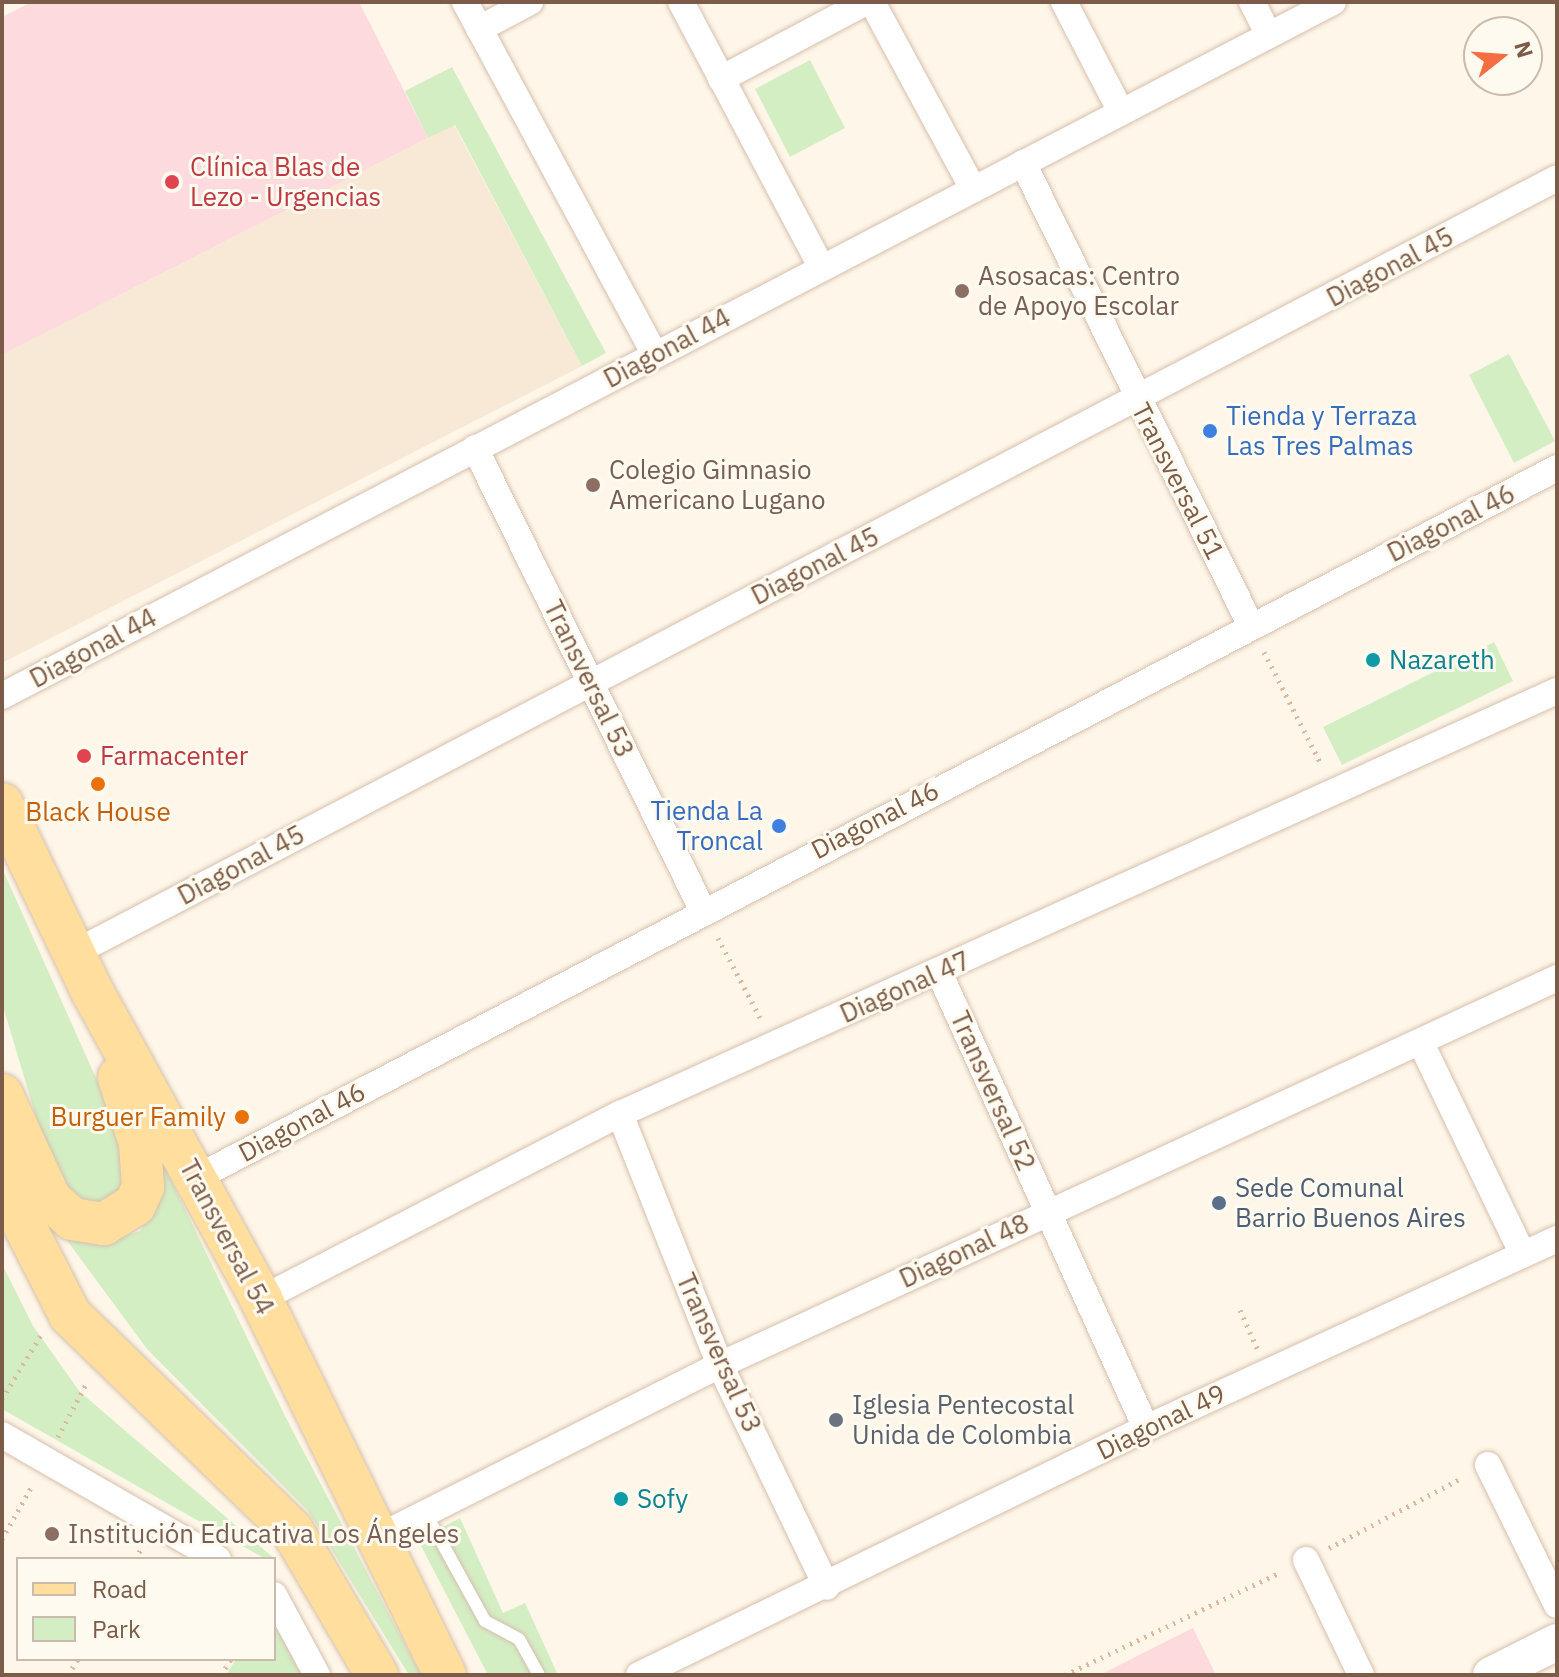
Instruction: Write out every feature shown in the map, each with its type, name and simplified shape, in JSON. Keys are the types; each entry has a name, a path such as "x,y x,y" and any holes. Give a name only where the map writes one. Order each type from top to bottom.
{"main road":[{"name":"Transversal 54","path":"2,804 92,991 261,1299 445,1675"},
{"path":"2,1095 62,1213 104,1224 135,1205 145,1168 140,1143 92,991"},
{"path":"2,1156 27,1233 70,1315 292,1530 377,1675"}],"street":[{"path":"465,2 655,355"},
{"path":"479,29 530,2"},
{"path":"681,2 822,268"},
{"path":"721,79 869,2 973,189"},
{"path":"1064,2 1121,112"},
{"path":"1252,2 1269,35"},
{"name":"Diagonal 44","path":"2,696 1333,2"},
{"name":"Transversal 51","path":"1023,163 1137,401 1251,626"},
{"name":"Diagonal 45","path":"74,953 590,681 1137,401 1557,178"},
{"name":"Transversal 53","path":"475,448 702,909"},
{"name":"Diagonal 46","path":"196,1178 702,909 1557,468"},
{"name":"Diagonal 47","path":"261,1299 620,1114 1337,796 1557,691"},
{"name":"Transversal 52","path":"939,972 1146,1428"},
{"name":"Diagonal 48","path":"378,1537 720,1365 1557,978"},
{"path":"1421,1043 1523,1255"},
{"name":"Transversal 53","path":"620,1114 720,1365 827,1587"},
{"name":"Diagonal 49","path":"639,1675 827,1587 1267,1370 1557,1239"},
{"path":"2,1435 215,1557"},
{"path":"1488,1465 1557,1605"},
{"path":"1306,1560 1361,1675"},
{"path":"276,1599 317,1675"},
{"path":"1491,1675 1557,1642"}],"lane":[{"path":"426,1514 485,1621 519,1639 539,1675"}],"path":[{"path":"1251,626 1337,796"},
{"path":"702,909 775,1045"},
{"path":"1240,1310 1267,1370"},
{"path":"2,1399 40,1336 70,1315"},
{"path":"2,1539 108,1355"},
{"path":"1065,1675 1306,1560 1488,1465"}],"shaded area":[{"name":"Clínica Blas de Lezo - Urgencias","path":"32,2 359,2 428,138 2,355 2,17"},
{"path":"454,125 582,366 2,663 2,355"},
{"path":"1193,1628 1216,1675 1100,1675 1149,1650"}],"green space":[{"path":"810,60 845,128 790,157 755,89"},
{"path":"452,67 606,353 582,366 455,125 428,138 405,91"},
{"path":"1509,354 1555,441 1514,463 1469,375"},
{"path":"1494,642 1513,681 1342,765 1323,727"},
{"path":"2,868 117,1125 126,1188 109,1202 93,1205 60,1193 47,1154 2,1003"},
{"path":"153,1143 285,1416 421,1675 409,1675 308,1511 147,1349 52,1220 94,1244 140,1231 163,1194"},
{"path":"2,1264 33,1326 80,1392 272,1557 262,1557 2,1409"},
{"path":"460,1518 503,1613 525,1603 558,1675 488,1675 418,1540"},
{"path":"276,1625 301,1675 226,1675 235,1661 276,1661"}],"place":[{"name":"Clínica Blas de Lezo - Urgencias","path":"172,182"},
{"name":"Asosacas: Centro de Apoyo Escolar","path":"962,291"},
{"name":"Tienda y Terraza Las Tres Palmas","path":"1210,431"},
{"name":"Colegio Gimnasio Americano Lugano","path":"593,485"},
{"name":"Nazareth","path":"1373,660"},
{"name":"Farmacenter","path":"84,756"},
{"name":"Black House","path":"98,784"},
{"name":"Tienda La Troncal","path":"779,826"},
{"name":"Burguer Family","path":"242,1117"},
{"name":"Sede Comunal Barrio Buenos Aires","path":"1219,1203"},
{"name":"Iglesia Pentecostal Unida de Colombia","path":"836,1420"},
{"name":"Sofy","path":"621,1499"},
{"name":"Institución Educativa Los Ángeles","path":"52,1534"}]}
